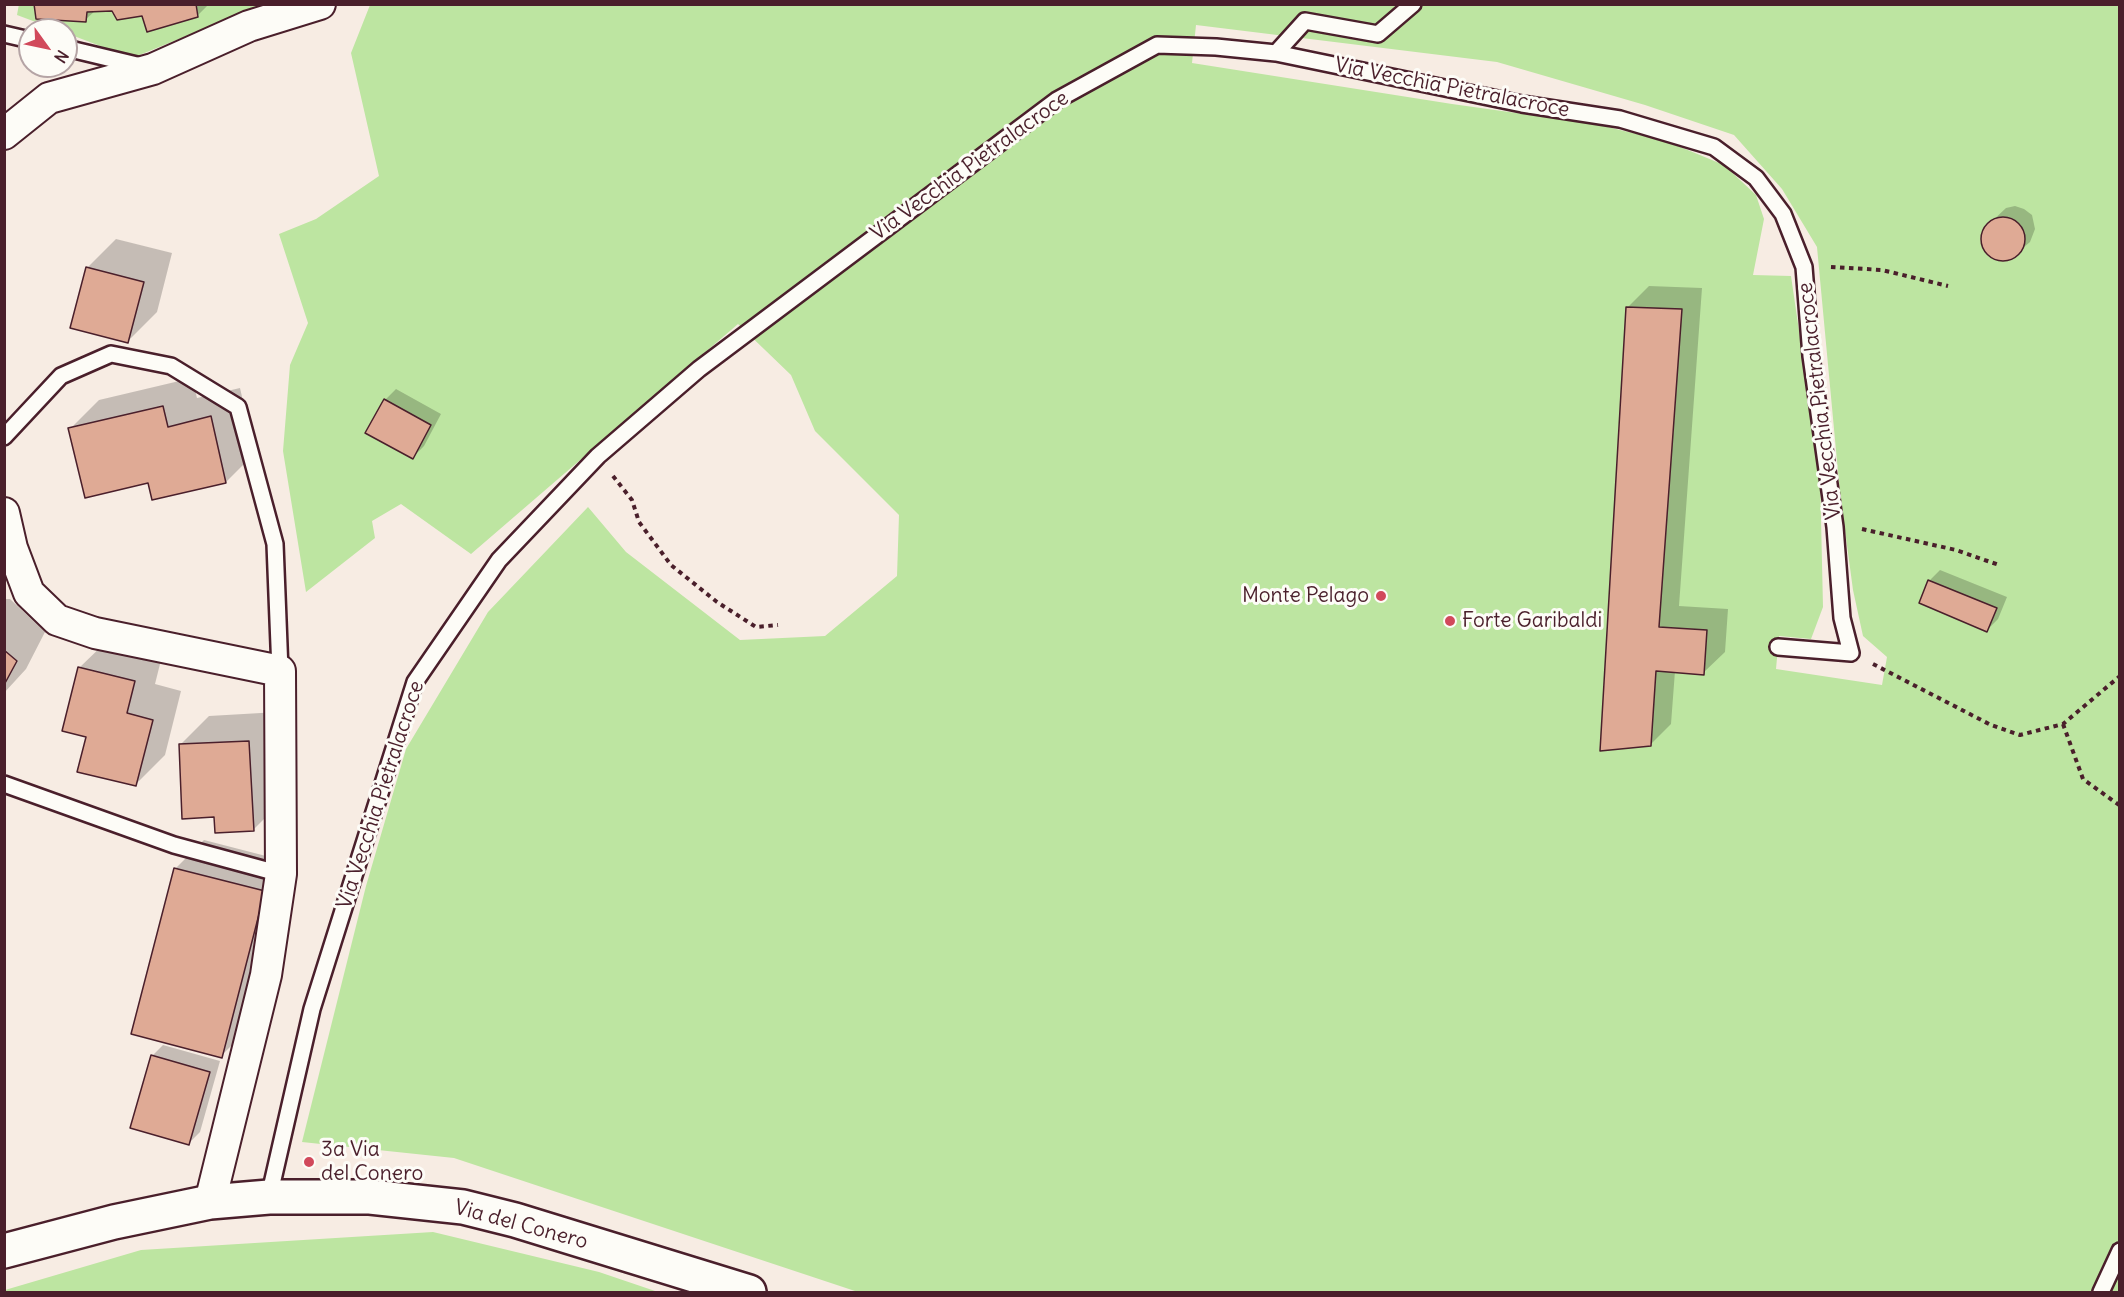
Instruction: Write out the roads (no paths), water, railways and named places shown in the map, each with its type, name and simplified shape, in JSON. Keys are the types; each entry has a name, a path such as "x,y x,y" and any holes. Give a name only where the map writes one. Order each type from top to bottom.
{"main road":[{"name":"Via del Conero","path":"4,1251 114,1222 210,1202 269,1197 370,1197 463,1207 515,1220 749,1293"}],"street":[{"path":"4,134 49,98 153,69 249,26 320,4"},
{"path":"4,513 12,548 29,593 57,620 95,633 280,671 281,874 266,975 210,1202"}],"lane":[{"path":"1276,53 1305,21 1378,34 1413,4"},
{"name":"Via Vecchia Pietralacroce","path":"269,1197 312,1009 415,682 499,560 598,456 699,369 1057,100 1157,45 1216,47 1276,53 1522,104 1620,119 1714,147 1756,178 1783,214 1804,267 1811,356 1835,527 1842,618 1851,653 1778,647"},
{"path":"78,51 153,69"},
{"path":"4,437 61,376 111,354 171,366 238,407 275,544 280,671"},
{"path":"4,784 174,845 281,874"},
{"path":"2100,1293 2120,1251"}],"place":[{"name":"Monte Pelago","path":"1381,596"},
{"name":"Forte Garibaldi","path":"1450,621"},
{"name":"3a Via del Conero","path":"309,1162"}]}
